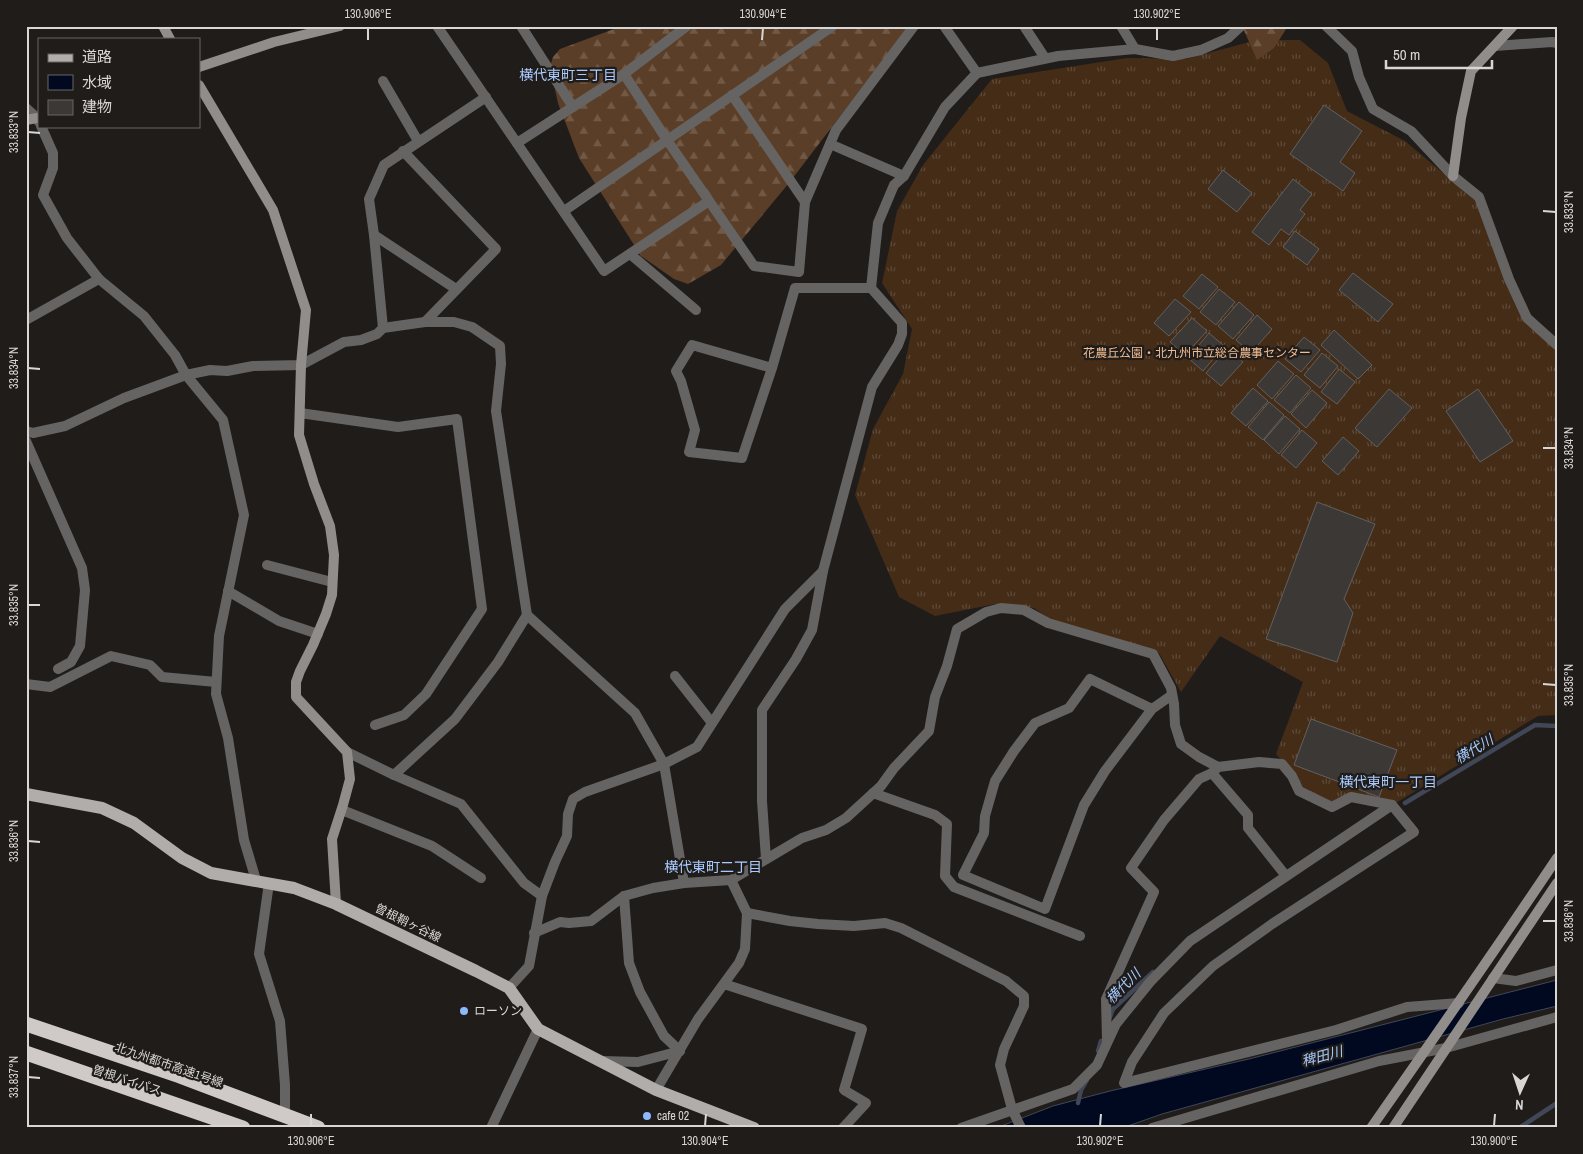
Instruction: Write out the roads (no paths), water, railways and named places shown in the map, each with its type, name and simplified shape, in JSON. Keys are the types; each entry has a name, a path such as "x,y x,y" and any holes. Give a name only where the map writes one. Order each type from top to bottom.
{"highway":[{"name":"曽根バイパス","path":"26,1024 318,1128"},
{"name":"北九州都市高速1号線","path":"26,1032 167,1079 301,1128"},
{"path":"26,1053 243,1128"},
{"name":"曽根バイパス","path":"26,1062 218,1128"}],"main road":[{"name":"曽根鞘ヶ谷線","path":"26,794 102,808 134,823 182,858 210,873 294,888 336,904 509,988 538,1029 656,1090 754,1128"}],"street":[{"path":"163,26 169,38"},
{"path":"200,67 274,42 340,26"},
{"path":"438,26 604,271 709,200"},
{"path":"521,26 573,107"},
{"path":"517,143 624,74 687,26"},
{"path":"564,211 732,95 817,31 833,26"},
{"path":"624,74 754,266 799,272 805,202 836,130 914,26"},
{"path":"944,26 977,73"},
{"path":"1024,26 1045,58"},
{"path":"1121,26 1135,49"},
{"path":"766,859 762,801 762,710 796,659 812,630 823,571 872,387 898,345 902,334 902,323 871,288 878,223 894,185 904,176 945,107 977,73 1045,58 1135,49 1173,56 1201,50 1228,38 1241,26"},
{"path":"1326,26 1352,51 1373,109 1411,131 1453,176 1479,197 1509,279 1527,318 1557,345"},
{"path":"1453,176 1461,118 1471,71 1513,26"},
{"path":"1495,46 1557,43"},
{"path":"383,81 418,141"},
{"path":"200,87 274,210 306,310 301,365 299,435 314,484 330,526 334,555 332,595 318,634 296,682 296,697 347,752 461,804 524,883 542,896"},
{"path":"732,95 805,202"},
{"path":"383,328 374,235 368,199 384,164 486,97"},
{"path":"26,108 36,121"},
{"path":"40,128 53,153 53,168 43,195 67,238 99,279 144,316 175,355 186,375 223,420 244,515 219,636 216,694 228,738 244,840 256,880"},
{"path":"830,144 904,176"},
{"path":"403,151 496,249 425,322"},
{"path":"374,235 456,289"},
{"path":"630,254 696,310"},
{"path":"26,320 99,279"},
{"path":"772,368 692,345 676,371 681,381 695,430 689,452 742,458 772,368 795,288 871,288"},
{"path":"26,432 33,433 65,426 124,398 186,375 210,370 226,371 254,366 301,365 344,342 361,340 377,334 383,328 425,322 454,322 472,327 500,346 501,364 496,411 527,615 634,713 664,764 684,883"},
{"path":"300,413 398,427 457,419 482,609 426,694 404,715 375,725"},
{"path":"26,441 82,568 86,590 80,646 71,662 58,668"},
{"path":"266,564 332,582"},
{"path":"509,988 528,966 542,896 567,836 568,814 573,799 585,792 664,764 697,747 785,609 823,571"},
{"path":"228,591 279,621 318,634"},
{"path":"534,933 560,922 591,921 624,896 653,888 684,883 731,880 802,838 826,830 846,818 873,793 928,731 935,697 948,666 957,629 986,612 1001,608 1024,610 1048,623 1153,654 1171,688 1175,725 1180,744 1215,770 1248,815 1248,828 1286,876"},
{"path":"394,775 455,719 498,662 527,615"},
{"path":"26,684 50,687 111,656 150,664 162,677 216,682"},
{"path":"675,676 712,723"},
{"path":"1152,709 1090,679 1069,708 1035,723 995,781 985,816 984,833 963,875 1045,909 1084,805 1105,771 1152,709 1172,695"},
{"path":"336,904 332,839 350,779 347,752"},
{"path":"1107,1044 1106,999 1154,892 1131,868 1164,820 1199,779 1215,770 1259,762 1282,764 1292,776 1299,792 1332,807 1351,796 1392,805 1414,832 1272,924 1214,966 1164,1013 1132,1062 1124,1083 1336,1030 1407,1007 1462,999"},
{"path":"873,793 935,815 948,824 945,876 954,887 1080,936"},
{"path":"961,1128 1014,1112 1073,1088 1097,1065 1116,1024 1150,982 1190,940 1392,805"},
{"path":"342,810 432,846 481,878"},
{"path":"1371,1128 1419,1057 1462,999 1557,858"},
{"path":"656,1090 698,1020 739,963 745,949 746,913 731,880"},
{"path":"269,883 259,954 280,1021 285,1085 285,1115"},
{"path":"1392,1128 1557,883"},
{"path":"624,896 628,963 640,992 664,1036 680,1051"},
{"path":"746,913 790,922 854,926 886,923 901,928 1006,980 1024,996 1024,1006 1004,1049 1000,1065 1020,1128"},
{"path":"1493,978 1516,981 1557,970"},
{"path":"724,984 862,1030 844,1090 866,1104 842,1128"},
{"path":"1152,1128 1380,1061 1419,1057 1557,1017"},
{"path":"491,1128 538,1029"},
{"path":"600,1061 638,1062 680,1051"}],"water":[{"name":"稗田川","path":"1557,980 1557,1006 1503,1019 1162,1114 1122,1128 996,1128 1053,1106 1249,1059"}],"waterway":[{"name":"横代川","path":"1405,803 1535,725 1557,726"},
{"name":"横代川","path":"1110,1017 1113,1009 1153,972"},
{"name":"横代川","path":"1098,1051 1101,1041"},
{"name":"横代川","path":"1078,1103 1081,1090 1087,1080"},
{"path":"1519,1128 1557,1103"}],"place":[{"name":"ローソン","path":"464,1011"},
{"name":"cafe 02","path":"647,1116"}],"district":[{"name":"横代東町三丁目","path":"568,75"},
{"name":"横代東町一丁目","path":"1388,782"},
{"name":"横代東町二丁目","path":"713,867"}],"park label":[{"name":"花農丘公園・北九州市立総合農事センター","path":"1197,353"}]}
